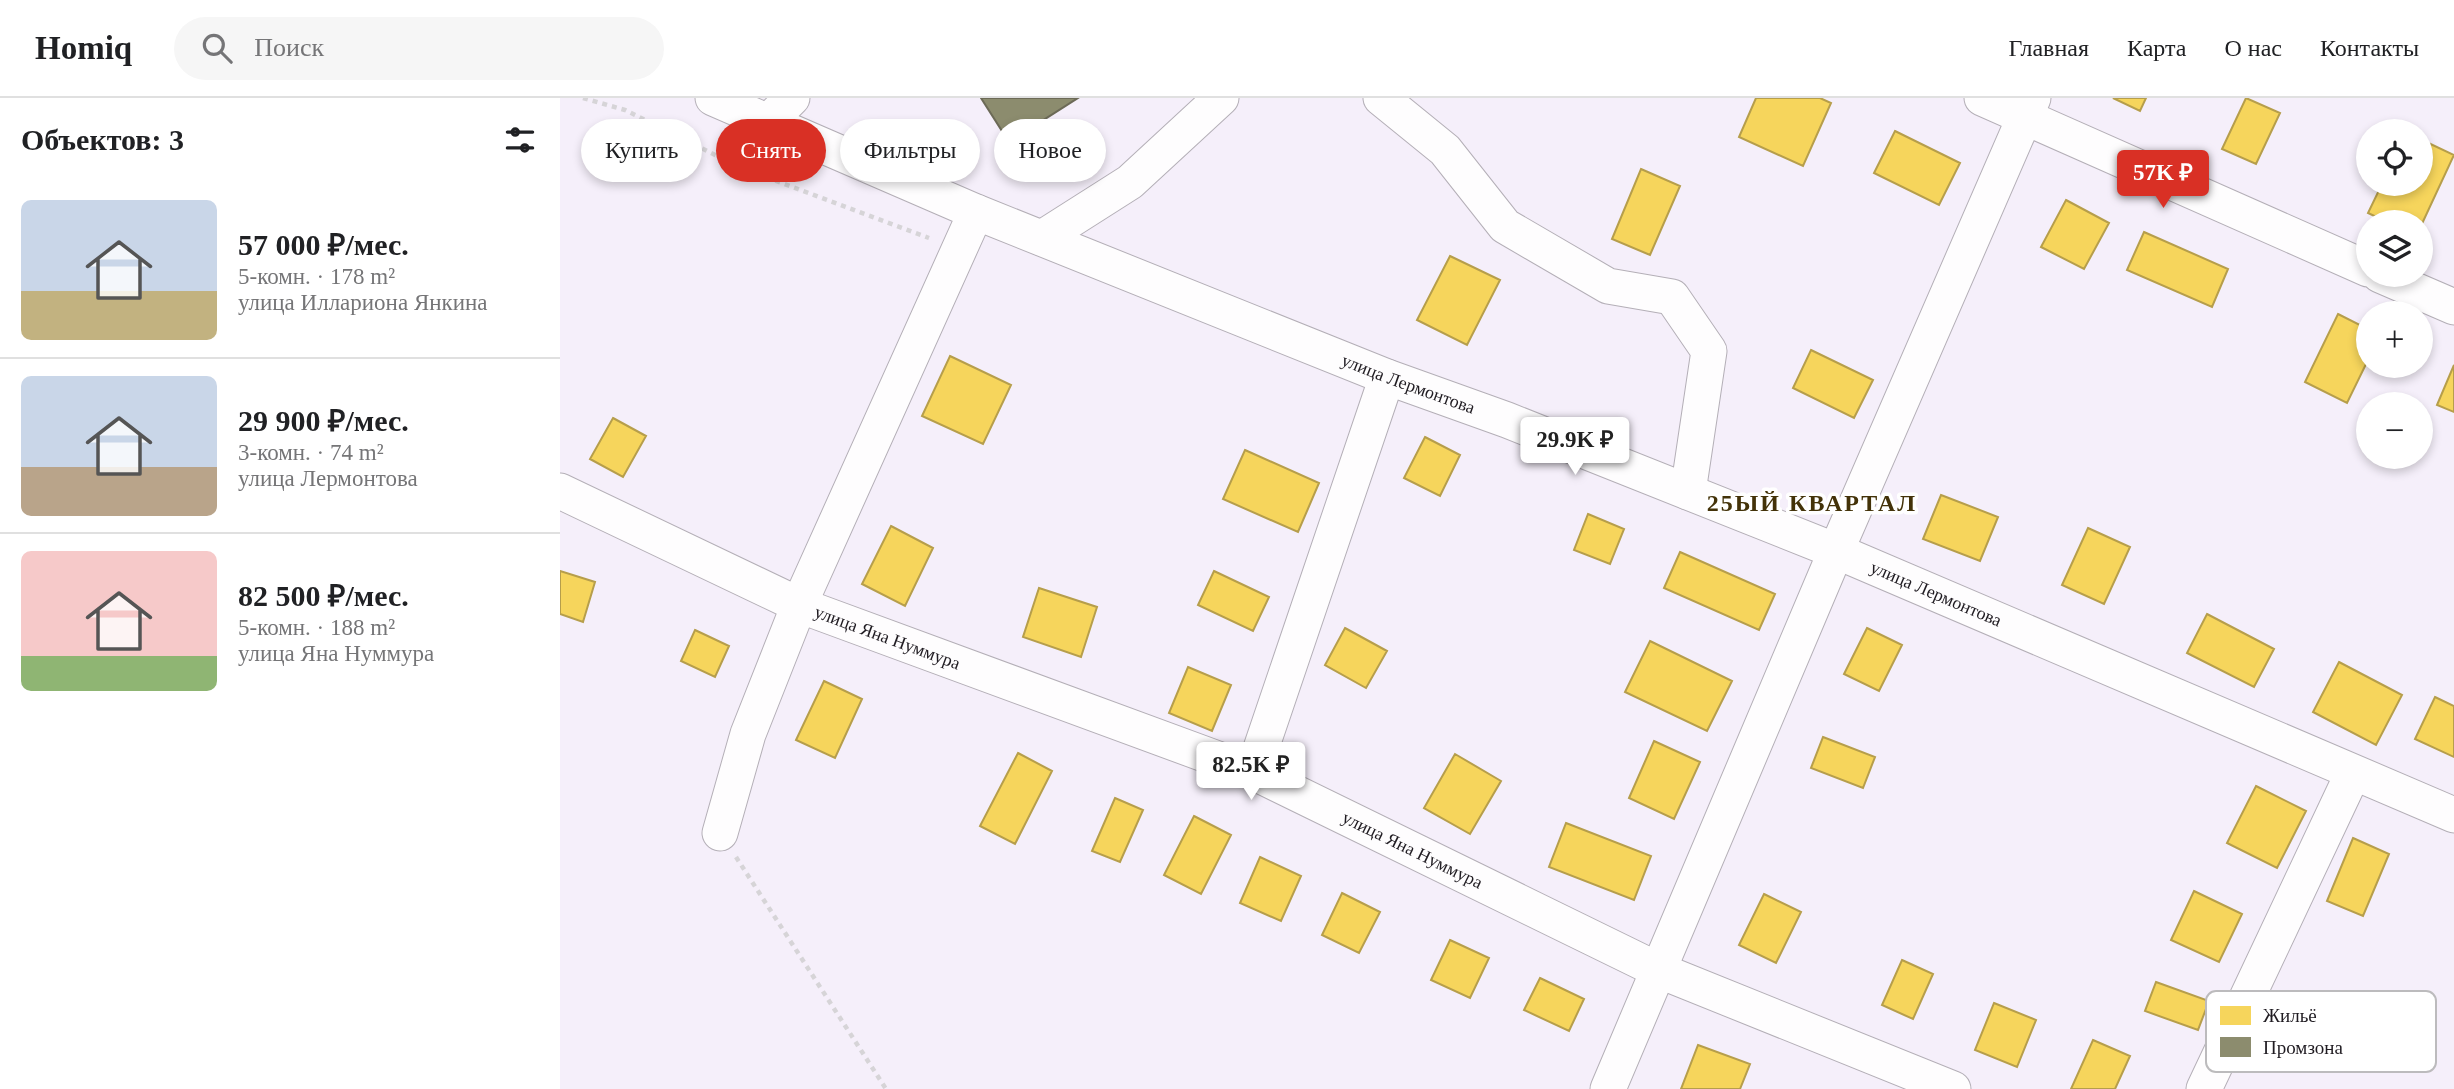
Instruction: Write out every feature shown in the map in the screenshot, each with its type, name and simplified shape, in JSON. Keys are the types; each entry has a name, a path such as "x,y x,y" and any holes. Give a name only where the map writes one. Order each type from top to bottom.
{"street":[{"name":"улица Лермонтова","path":"713,98 780,109 976,212 1387,377 1507,420 1836,551 2454,815"},
{"path":"1042,238 1130,182 1221,98"},
{"path":"1381,98 1445,150 1505,226 1608,286 1672,297 1709,351 1688,492"},
{"path":"1982,98 2029,108 2356,263"},
{"path":"1608,1089 1836,551 2029,108"},
{"path":"720,833 748,734 799,605 976,212"},
{"path":"2408,287 2454,307"},
{"path":"1252,772 1387,377"},
{"name":"улица Яна Нуммура","path":"560,491 799,605 1252,772 1658,970 1952,1089"},
{"path":"2250,991 2353,773"},
{"path":"2204,1089 2212,1072"}],"path":[{"path":"583,98 625,110 739,167 959,250"},
{"path":"720,833 886,1089"}],"building: Жильё":[{"path":"1756,98 1820,98 1831,103 1803,166 1739,137"},
{"path":"2113,98 2146,98 2140,111"},
{"path":"2246,98 2280,113 2256,164 2222,149"},
{"path":"1895,131 1960,163 1939,205 1874,173"},
{"path":"2433,145 2454,155 2428,210 2369,210 2376,196 2433,196"},
{"path":"1641,169 1680,186 1650,255 1612,239"},
{"path":"2066,200 2109,223 2084,269 2041,247"},
{"path":"2144,232 2228,269 2212,307 2127,270"},
{"path":"1450,256 1500,280 1467,345 1417,320"},
{"path":"2338,314 2356,323 2356,378 2359,378 2347,403 2305,382"},
{"path":"1811,350 1873,380 1854,418 1793,388"},
{"path":"950,356 1011,385 983,444 922,416"},
{"path":"2454,365 2454,412 2437,405"},
{"path":"613,418 646,436 623,477 590,459"},
{"path":"1425,437 1460,455 1440,496 1404,478"},
{"path":"1245,450 1319,483 1298,532 1223,499"},
{"path":"1941,495 1998,517 1980,561 1923,539"},
{"path":"1588,514 1624,529 1610,564 1574,550"},
{"path":"891,526 933,548 905,606 862,584"},
{"path":"2088,528 2130,547 2104,604 2062,585"},
{"path":"1680,552 1775,594 1759,630 1664,588"},
{"path":"560,571 595,582 583,622 560,614"},
{"path":"1214,571 1269,597 1253,631 1198,605"},
{"path":"1039,588 1097,607 1081,657 1023,637"},
{"path":"2207,614 2274,649 2254,687 2187,653"},
{"path":"1345,628 1387,651 1366,688 1325,665"},
{"path":"1867,628 1902,645 1879,691 1844,674"},
{"path":"695,630 729,646 715,677 681,661"},
{"path":"1650,641 1732,681 1707,731 1625,692"},
{"path":"2339,662 2402,695 2376,745 2313,712"},
{"path":"1188,667 1231,685 1212,731 1169,713"},
{"path":"824,681 862,699 835,758 796,740"},
{"path":"2435,697 2454,706 2454,757 2415,739"},
{"path":"1823,737 1875,757 1863,788 1811,768"},
{"path":"1654,741 1700,762 1674,819 1629,798"},
{"path":"1018,753 1052,771 1015,844 980,826"},
{"path":"1455,754 1501,781 1470,834 1424,808"},
{"path":"2256,786 2306,811 2277,868 2227,843"},
{"path":"1115,798 1143,810 1120,862 1092,851"},
{"path":"1194,816 1231,835 1201,894 1164,875"},
{"path":"1566,823 1651,856 1634,900 1549,867"},
{"path":"2353,838 2389,854 2363,916 2327,901"},
{"path":"1260,857 1301,876 1281,921 1240,903"},
{"path":"2194,891 2242,914 2219,962 2171,940"},
{"path":"1342,893 1380,912 1359,953 1322,935"},
{"path":"1764,894 1801,912 1776,963 1739,945"},
{"path":"1450,940 1489,958 1470,998 1431,980"},
{"path":"1902,960 1933,974 1913,1019 1882,1005"},
{"path":"1540,978 1584,999 1569,1031 1524,1010"},
{"path":"2156,982 2206,1000 2206,1009 2198,1030 2145,1011"},
{"path":"1994,1003 2036,1020 2017,1067 1975,1050"},
{"path":"2093,1040 2130,1056 2115,1089 2071,1089"},
{"path":"1698,1045 1750,1064 1740,1089 1681,1089"}],"building: Промзона":[{"path":"981,98 1078,98 1045,119 994,119"}],"district":[{"name":"25ЫЙ КВАРТАЛ","path":"1812,503"}]}
